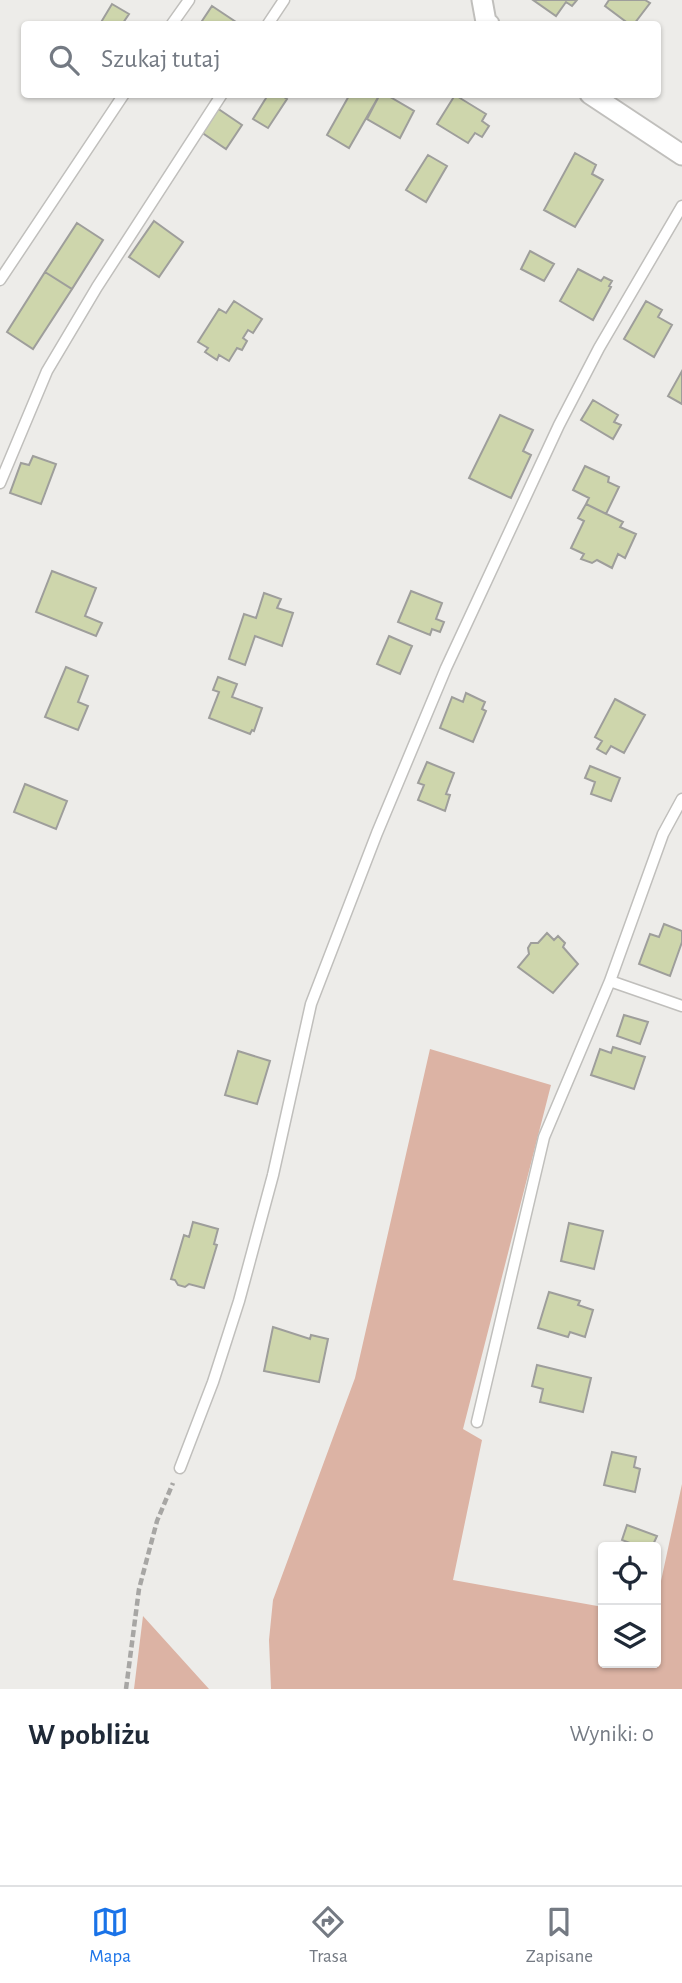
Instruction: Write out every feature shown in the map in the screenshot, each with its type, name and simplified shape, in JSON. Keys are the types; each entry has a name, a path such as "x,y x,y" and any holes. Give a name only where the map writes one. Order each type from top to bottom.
{"street":[{"path":"482,0 486,21"},
{"path":"596,98 682,155"}],"lane":[{"path":"174,21 189,0"},
{"path":"270,21 284,0"},
{"path":"0,280 121,98"},
{"path":"0,483 47,371 97,287 219,98"},
{"path":"180,1468 214,1382 239,1301 273,1175 311,1004 377,833 446,668 559,425 599,348 682,206"},
{"path":"477,1422 544,1137 610,981 663,834 682,799"},
{"path":"610,981 682,1006"}],"path":[{"path":"126,1689 139,1589 158,1521 180,1468"}],"shaded area":[{"path":"430,1049 551,1085 463,1429 482,1440 453,1580 598,1606 598,1668 661,1668 661,1581 682,1484 682,1689 271,1689 269,1640 273,1600 355,1378"},
{"path":"143,1616 209,1689 134,1689"}],"building":[{"path":"533,0 577,0 572,6 566,2 556,16"},
{"path":"609,0 645,0 650,3 636,21 625,21 605,6"},
{"path":"112,4 129,14 124,21 102,21"},
{"path":"212,6 234,21 202,21"},
{"path":"266,98 287,99 268,128 253,119"},
{"path":"348,98 378,98 349,148 327,135"},
{"path":"378,98 392,98 414,111 400,138 367,119"},
{"path":"453,98 460,98 486,114 482,121 489,126 482,137 475,133 468,143 437,124"},
{"path":"217,108 242,125 226,149 201,132"},
{"path":"575,153 596,165 592,174 603,180 575,227 544,210"},
{"path":"428,155 447,166 426,202 406,190"},
{"path":"154,221 183,242 159,277 129,257"},
{"path":"77,223 103,240 72,289 45,272"},
{"path":"530,251 554,264 544,281 521,269"},
{"path":"578,269 601,281 604,277 612,281 593,320 560,301"},
{"path":"45,272 72,289 33,349 7,332"},
{"path":"234,301 262,319 253,333 248,330 243,338 247,341 242,350 237,348 229,361 219,355 217,360 205,352 208,348 198,342 219,309 226,313"},
{"path":"646,301 662,310 658,317 672,325 654,357 624,339"},
{"path":"682,371 682,404 668,396"},
{"path":"593,400 618,415 614,422 621,425 613,439 581,420"},
{"path":"500,415 533,430 523,451 531,455 511,498 469,478"},
{"path":"33,456 56,464 41,504 10,493 21,463 29,465"},
{"path":"585,466 609,477 608,482 619,487 606,514 586,504 589,498 573,490"},
{"path":"586,504 623,522 620,527 636,534 625,558 618,554 612,568 597,560 592,563 581,559 584,554 571,548 584,521 578,518"},
{"path":"52,571 96,588 85,616 102,623 96,636 36,612"},
{"path":"411,591 442,603 436,619 444,622 440,632 432,629 430,635 398,622"},
{"path":"264,593 281,599 277,608 293,613 282,646 255,636 245,665 229,659 244,614 256,618"},
{"path":"389,636 412,646 400,674 377,664"},
{"path":"66,667 88,676 78,702 88,706 78,730 45,717"},
{"path":"218,677 237,684 232,697 262,708 254,731 250,734 209,718 219,692 213,690"},
{"path":"466,693 485,702 482,709 486,711 473,742 440,728 452,697 463,702"},
{"path":"615,699 645,715 624,753 611,746 606,754 597,749 602,741 595,737"},
{"path":"427,762 454,773 446,794 450,795 445,811 418,800 424,785 418,783"},
{"path":"590,766 620,778 611,801 591,794 595,782 585,778"},
{"path":"25,784 67,801 56,829 14,812"},
{"path":"664,924 682,931 682,942 670,976 639,964 650,934 659,937"},
{"path":"547,933 554,940 558,936 565,943 563,947 578,964 553,993 518,967 529,954 531,943 538,943"},
{"path":"624,1015 648,1022 640,1044 617,1036"},
{"path":"613,1047 645,1057 634,1089 591,1075 600,1049 611,1053"},
{"path":"238,1051 270,1061 257,1104 225,1095"},
{"path":"193,1222 218,1229 214,1244 217,1245 204,1288 189,1284 185,1287 171,1279 184,1235 189,1237"},
{"path":"569,1223 603,1231 594,1269 561,1261"},
{"path":"549,1292 580,1301 578,1305 593,1310 585,1337 570,1332 568,1337 538,1328"},
{"path":"273,1327 310,1339 311,1335 328,1339 319,1382 264,1371"},
{"path":"537,1365 591,1378 583,1412 540,1402 543,1389 532,1386"},
{"path":"612,1452 636,1457 634,1467 640,1469 635,1492 604,1485"},
{"path":"627,1525 657,1536 654,1542 622,1540"}]}
